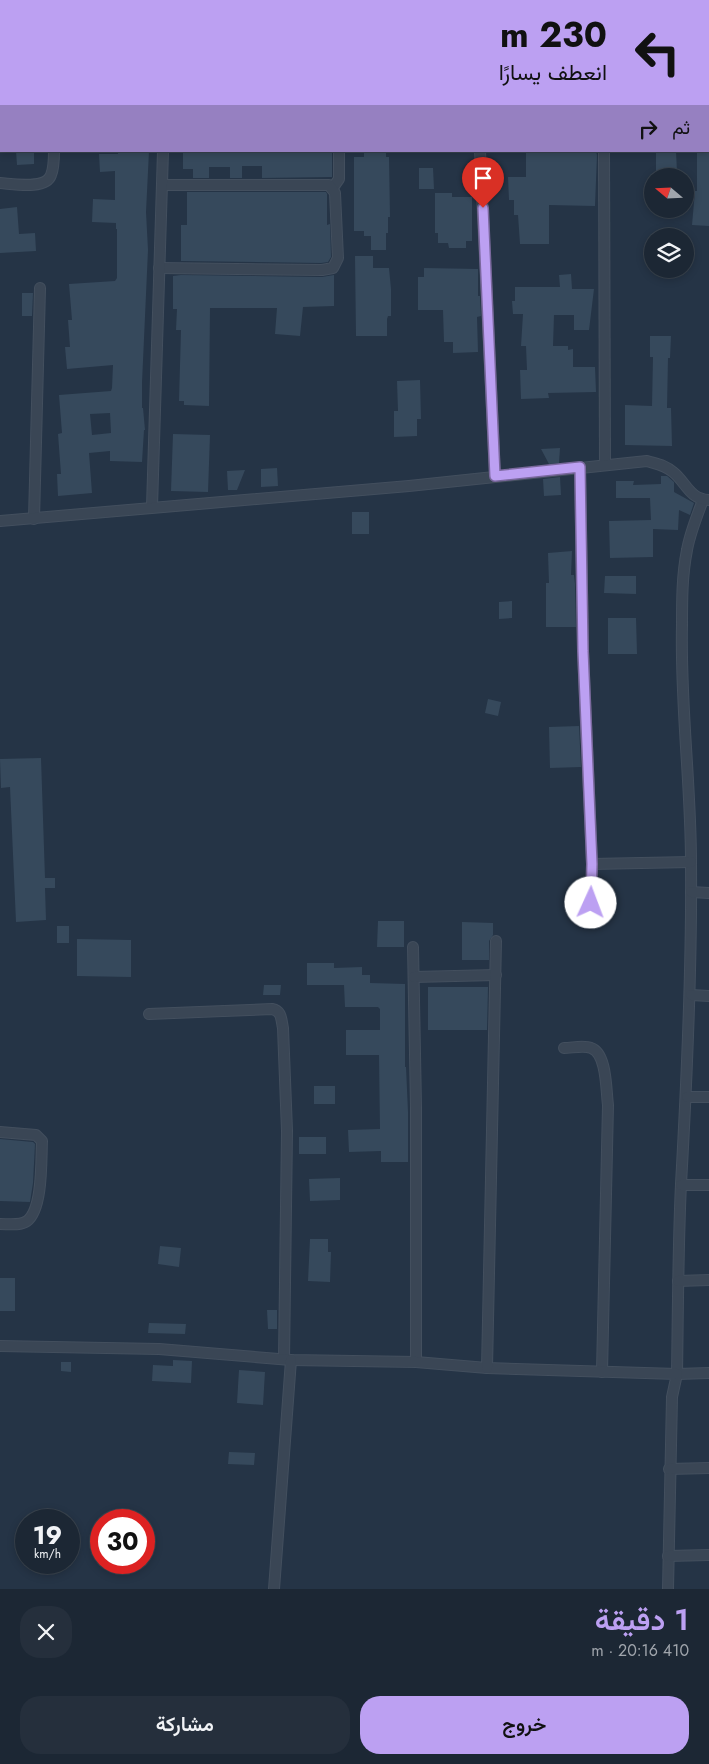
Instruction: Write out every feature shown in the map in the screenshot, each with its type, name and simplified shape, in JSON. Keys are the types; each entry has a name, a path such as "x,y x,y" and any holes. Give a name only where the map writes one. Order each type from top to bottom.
{"street":[{"path":"0,183 39,184 48,181 52,174 54,152"},
{"path":"152,507 163,152"},
{"path":"332,189 339,179 339,152"},
{"path":"480,152 495,476"},
{"path":"604,152 605,465"},
{"path":"159,268 322,270 333,268 338,258 335,193 329,186 162,185"},
{"path":"34,519 40,288"},
{"path":"0,521 408,486 647,461 663,465 674,473 692,494 706,500 687,547 684,570 682,650 683,709 689,784 691,995 678,1281 677,1374 672,1397 669,1469 668,1589"},
{"path":"580,467 583,651 592,864 591,903"},
{"path":"592,864 691,862"},
{"path":"691,892 709,893"},
{"path":"487,1368 496,941"},
{"path":"413,947 416,1362"},
{"path":"414,977 496,975"},
{"path":"691,995 709,996"},
{"path":"149,1014 272,1009 277,1010 281,1015 287,1131 288,1360 274,1589"},
{"path":"564,1048 592,1048 600,1054 605,1076 608,1105 602,1372"},
{"path":"687,1097 709,1097"},
{"path":"0,1132 36,1135 42,1141 38,1203 32,1216 25,1222 0,1224"},
{"path":"682,1185 709,1186"},
{"path":"678,1281 709,1280"},
{"path":"0,1346 159,1348 288,1360 416,1362 487,1368 602,1372 709,1373"},
{"path":"669,1469 709,1468"},
{"path":"668,1556 709,1556"}],"building":[{"path":"16,152 34,152 34,164 17,165"},
{"path":"149,152 146,212 148,250 142,383 142,408 145,430 142,462 110,461 110,451 89,453 92,493 58,496 57,474 61,474 58,434 62,433 59,395 111,391 112,388 113,365 67,369 65,347 70,347 68,320 72,320 69,284 115,281 117,278 116,223 92,222 93,199 115,200 115,171 100,172 99,154","holes":["110,413 111,433 92,435 90,414"]},
{"path":"183,152 332,152 332,177 262,178 262,166 242,166 242,178 230,178 230,167 209,167 209,178 193,178 193,169 183,169"},
{"path":"364,152 386,152 386,157 389,157 390,217 388,217 388,233 386,233 386,250 371,250 371,236 364,236 364,231 354,231 354,157 364,157"},
{"path":"526,152 596,152 595,206 549,205 549,244 520,244 518,215 514,215 514,200 509,200 508,177 526,177"},
{"path":"656,152 676,152 677,168 656,168"},
{"path":"697,152 709,152 709,226 692,225 695,191 697,191"},
{"path":"419,168 433,168 434,189 419,189"},
{"path":"187,192 326,192 327,225 330,224 331,257 328,262 321,263 181,261 181,225 187,225"},
{"path":"435,193 452,193 452,197 472,197 472,241 466,241 466,248 449,248 448,243 438,243 438,233 435,233"},
{"path":"17,207 19,234 35,233 36,251 0,253 0,209"},
{"path":"355,256 373,256 373,268 389,268 391,316 388,316 387,319 387,336 356,336"},
{"path":"424,268 478,269 478,296 480,296 481,316 477,317 478,352 453,353 453,342 444,342 443,310 418,310 418,277 424,277"},
{"path":"571,274 572,289 594,289 589,330 574,330 574,315 554,315 553,346 568,346 568,350 573,349 573,367 595,367 596,392 548,393 549,398 521,399 520,370 527,370 526,346 521,346 523,314 513,314 512,301 515,301 515,287 560,287 559,275"},
{"path":"334,275 334,306 303,307 300,336 275,334 277,308 210,308 209,406 184,405 184,401 179,401 181,330 176,330 177,309 173,309 173,276 322,277"},
{"path":"22,293 33,293 32,316 22,316"},
{"path":"650,336 671,336 670,358 668,358 667,408 671,408 672,446 625,445 625,405 652,406 653,357 650,357"},
{"path":"420,380 421,419 417,419 417,436 394,437 394,411 398,411 397,381"},
{"path":"173,434 210,435 208,492 171,491"},
{"path":"560,448 559,463 549,464 541,449"},
{"path":"277,468 278,486 261,487 261,469"},
{"path":"245,470 237,490 228,490 227,471"},
{"path":"661,476 667,476 674,482 674,492 694,503 690,515 679,510 678,530 653,529 653,557 610,558 609,521 651,520 650,498 616,498 616,481 634,481 633,485 661,484"},
{"path":"560,477 561,495 544,496 543,479"},
{"path":"352,512 369,512 369,534 352,534"},
{"path":"572,551 571,575 574,575 575,584 576,627 546,627 546,583 549,583 548,553"},
{"path":"605,576 636,576 636,594 604,593"},
{"path":"512,601 512,618 499,619 499,602"},
{"path":"608,618 636,618 637,654 608,654"},
{"path":"488,699 501,702 498,716 485,713"},
{"path":"579,726 581,767 550,768 549,727"},
{"path":"41,758 45,878 55,878 55,888 45,888 46,920 16,922 10,787 1,788 0,759"},
{"path":"378,921 404,921 404,947 377,947"},
{"path":"462,922 493,923 493,935 489,941 489,960 462,960"},
{"path":"57,926 69,926 69,943 57,943"},
{"path":"77,939 131,940 131,977 77,976"},
{"path":"307,963 334,963 334,968 362,967 362,975 370,975 370,983 405,984 408,1162 381,1162 381,1151 349,1152 348,1130 380,1129 379,1055 346,1055 346,1030 380,1030 380,1009 378,1007 345,1007 344,985 307,985"},
{"path":"264,985 281,985 280,995 263,995"},
{"path":"428,987 488,987 487,1030 428,1030"},
{"path":"314,1086 335,1086 335,1104 314,1104"},
{"path":"299,1137 326,1137 326,1154 299,1154"},
{"path":"0,1139 33,1142 35,1144 30,1202 0,1201"},
{"path":"340,1178 340,1200 310,1201 309,1179"},
{"path":"310,1239 328,1239 328,1252 331,1252 330,1282 308,1281"},
{"path":"160,1246 181,1248 179,1267 158,1264"},
{"path":"0,1278 15,1278 15,1311 0,1311"},
{"path":"267,1310 277,1310 277,1329 268,1329"},
{"path":"149,1323 186,1324 185,1334 148,1333"},
{"path":"173,1360 192,1361 191,1383 152,1381 153,1365 173,1366"},
{"path":"61,1362 71,1362 71,1372 61,1371"},
{"path":"239,1370 265,1372 263,1405 237,1403"},
{"path":"229,1452 255,1453 254,1465 228,1464"}],"route":[{"path":"483,208 495,476 580,467 583,651 592,864 591,903"}]}
